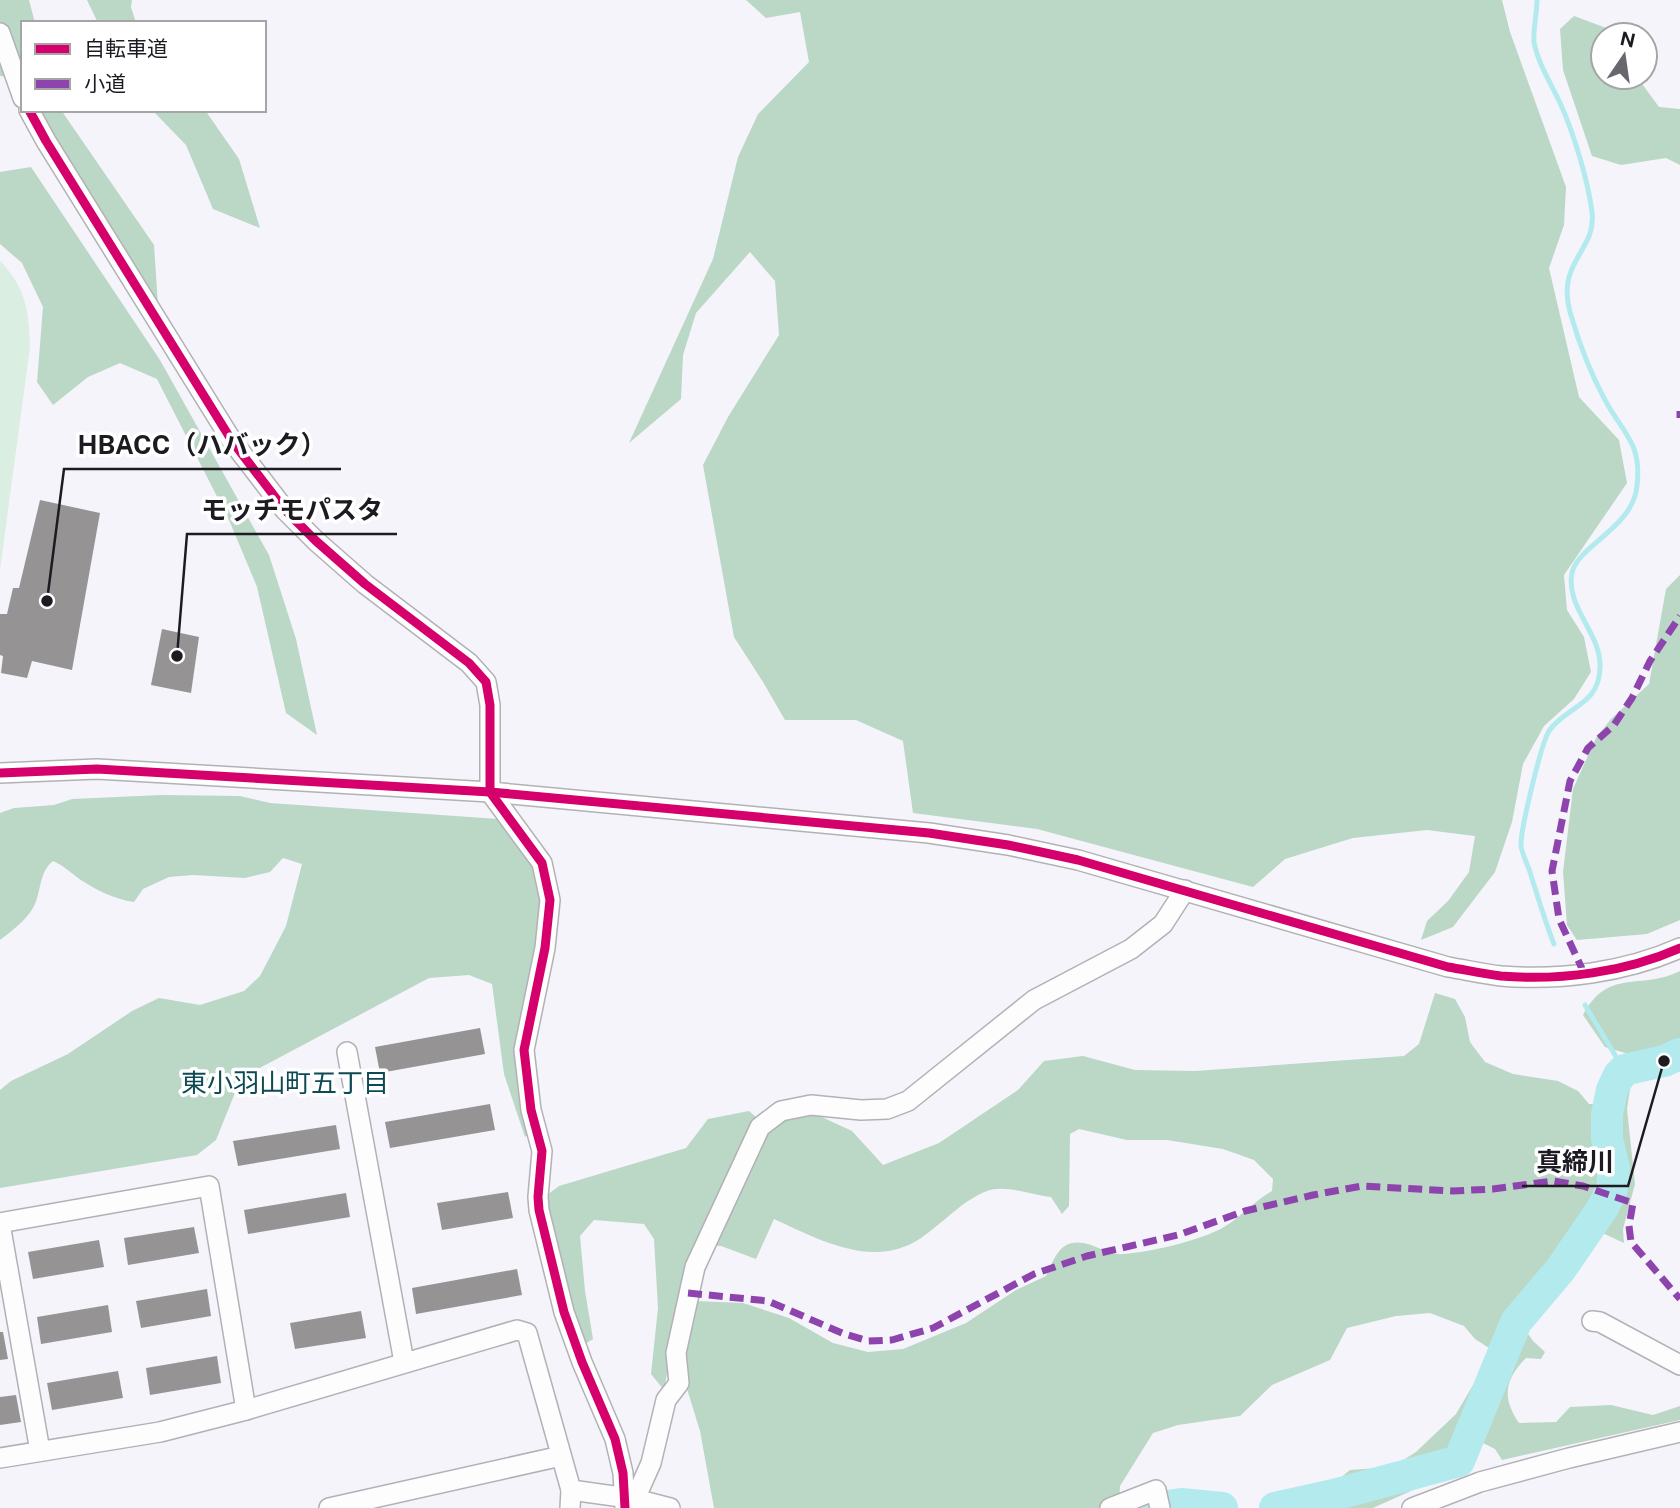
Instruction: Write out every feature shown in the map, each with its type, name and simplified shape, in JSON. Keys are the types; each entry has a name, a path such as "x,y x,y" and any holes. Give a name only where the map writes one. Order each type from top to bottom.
{"street":[{"path":"0,33 21,92"},
{"path":"30,112 217,418 260,479 285,510 365,584 469,663 486,682 490,705 490,792 542,863 550,900 545,948 524,1050 531,1110 542,1151 539,1210 564,1312 615,1439 628,1501"},
{"path":"0,773 45,769 111,769 490,792 955,837 1078,860 1448,967 1502,976 1584,973 1620,967 1680,948"},
{"path":"628,1501 651,1462 666,1400 679,1383 676,1353 695,1267 760,1127 780,1111 811,1105 874,1110 887,1109 908,1101 1034,1000 1142,940 1163,924 1185,890"},
{"path":"347,1052 404,1362"},
{"path":"40,1451 0,1224 209,1186 246,1410"},
{"path":"1592,1321 1600,1322 1680,1365"},
{"path":"0,1458 159,1432 246,1410 517,1329 527,1333 570,1499 628,1501 670,1508"},
{"path":"1412,1508 1480,1482 1680,1432"},
{"path":"332,1508 561,1456"},
{"path":"1110,1508 1156,1490 1160,1508"}],"green space":[{"path":"0,0 29,0 34,21 21,21 21,81 19,78 0,76"},
{"path":"87,0 132,0 135,21 97,21"},
{"path":"746,0 1502,0 1510,32 1566,187 1564,225 1549,268 1579,397 1619,440 1627,483 1564,575 1567,610 1584,637 1591,672 1574,699 1544,726 1523,764 1512,822 1495,872 1453,927 1421,940 1427,921 1448,901 1469,872 1475,836 1427,830 1353,838 1285,859 1253,887 1037,829 913,813 903,741 856,720 785,720 734,637 703,465 728,417 779,335 775,281 750,252 696,313 683,355 681,399 629,443 713,259 738,157 758,114 809,62 800,12 766,18"},
{"path":"1574,16 1589,22 1589,91 1647,91 1659,107 1680,109 1680,165 1666,158 1621,165 1592,156 1563,70 1560,29"},
{"path":"37,112 62,112 154,245 158,305"},
{"path":"154,112 206,112 239,159 260,228 213,209 186,145"},
{"path":"31,167 160,360 269,555 296,639 317,735 286,713 257,587 229,520 157,379 120,363 88,377 53,405 37,382 43,307 22,263 0,244 0,172"},
{"path":"0,261 21,291 29,322 30,347 0,570"},
{"path":"1680,575 1680,920 1647,934 1577,940 1567,925 1563,872 1573,789 1596,738 1611,719 1649,684 1666,589"},
{"path":"162,795 240,796 270,803 498,819 525,852 540,880 541,919 529,1134 525,1137 504,1074 492,984 469,975 429,978 241,1078 216,1140 197,1155 0,1188 0,1090 11,1081 68,1054 132,1011 159,998 200,1005 244,991 260,976 286,926 302,864 283,858 270,872 245,878 193,875 169,877 143,889 134,902 100,891 53,861 42,877 33,908 0,940 0,813 14,808 54,805 72,799"},
{"path":"1680,971 1680,1045 1642,1058 1605,1047 1583,1015 1593,1000 1615,985 1652,980"},
{"path":"1435,993 1455,999 1465,1017 1470,1042 1485,1062 1513,1074 1558,1081 1578,1091 1589,1104 1609,1104 1625,1080 1641,1073 1630,1089 1627,1109 1635,1184 1623,1229 1624,1243 1598,1231 1557,1264 1521,1324 1545,1352 1541,1359 1526,1358 1510,1382 1508,1397 1519,1423 1556,1422 1570,1407 1611,1405 1653,1415 1680,1406 1680,1420 1502,1460 1495,1449 1483,1443 1464,1462 1424,1485 1373,1508 1282,1508 1282,1500 1333,1484 1350,1470 1392,1467 1416,1452 1456,1414 1489,1358 1497,1353 1475,1339 1464,1326 1430,1313 1396,1316 1347,1328 1330,1360 1272,1385 1240,1416 1178,1425 1153,1433 1120,1486 1119,1508 714,1508 700,1431 684,1379 682,1349 695,1301 743,1303 789,1318 833,1343 868,1352 903,1349 966,1323 1016,1290 1046,1276 1056,1256 1067,1245 1079,1242 1111,1253 1124,1254 1176,1245 1224,1227 1272,1191 1273,1179 1254,1160 1223,1149 1167,1140 1127,1140 1079,1129 1070,1134 1069,1206 1062,1214 1051,1197 1010,1189 994,1189 970,1200 921,1238 903,1247 885,1251 866,1252 828,1243 774,1219 756,1259 721,1246 696,1244 675,1330 664,1390 651,1374 658,1308 654,1239 644,1224 594,1220 580,1236 593,1339 582,1346 543,1198 559,1186 686,1148 708,1119 749,1111 770,1129 783,1113 813,1113 852,1131 883,1165 939,1143 1018,1090 1044,1061 1083,1056 1135,1070 1195,1071 1404,1056 1419,1044"}],"building":[{"path":"40,500 100,513 72,670 32,661 27,678 1,673 3,656 0,655 0,614 7,614 13,588 19,588"},
{"path":"162,629 199,637 191,693 151,685"},
{"path":"480,1028 485,1054 380,1073 375,1047"},
{"path":"490,1104 495,1130 390,1148 385,1122"},
{"path":"336,1125 340,1149 238,1166 233,1141"},
{"path":"508,1192 513,1218 442,1230 437,1203"},
{"path":"346,1193 350,1217 248,1234 244,1210"},
{"path":"194,1227 199,1253 128,1265 124,1238"},
{"path":"99,1240 104,1267 33,1279 28,1252"},
{"path":"517,1269 522,1295 416,1314 412,1288"},
{"path":"207,1289 211,1316 141,1328 136,1301"},
{"path":"108,1305 112,1332 41,1344 37,1317"},
{"path":"361,1311 366,1338 295,1349 290,1323"},
{"path":"0,1332 3,1332 8,1359 0,1360"},
{"path":"217,1356 221,1383 150,1395 146,1368"},
{"path":"118,1371 123,1398 52,1410 47,1383"},
{"path":"16,1395 21,1422 0,1425 0,1397"}],"waterway":[{"path":"1537,0 1534,37 1536,50 1571,130 1584,172 1592,212 1589,237 1568,280 1570,312 1595,379 1634,449 1638,471 1633,501 1626,513 1584,554 1572,573 1574,597 1599,656 1598,681 1588,698 1549,731 1524,821 1522,850 1554,944"},
{"path":"1585,1005 1624,1070"},
{"path":"1275,1508 1459,1461 1516,1322 1560,1270 1602,1209 1612,1189 1614,1168 1607,1139 1607,1114 1612,1090 1619,1075 1624,1070 1664,1061 1680,1054"},
{"path":"1153,1508 1181,1504 1222,1508"}],"marked path":[{"path":"1680,411 1680,418"},
{"path":"1584,973 1559,919 1552,871 1570,781 1588,748 1614,725 1632,698 1650,661 1680,616"},
{"path":"688,1293 768,1301 842,1333 868,1341 892,1340 933,1328 1034,1274 1087,1256 1178,1235 1245,1211 1362,1186 1453,1191 1553,1181 1583,1186 1633,1203 1629,1226 1631,1242 1680,1299"}],"cycle path":[{"path":"30,112 232,441 285,510 365,584 469,663 486,682 490,705 490,792 542,863 550,900 545,948 524,1050 531,1110 542,1151 539,1210 564,1312 615,1439 623,1473 625,1508"},
{"path":"0,773 97,769 490,792 929,833 1008,845 1078,860 1448,967 1501,976 1546,977 1592,973 1638,963 1680,948"}],"place":[{"name":"HBACC（ハバック）","path":"47,601"},
{"name":"モッチモパスタ","path":"177,656"},
{"name":"真締川","path":"1664,1061"}],"district":[{"name":"東小羽山町五丁目","path":"285,1083"}]}
